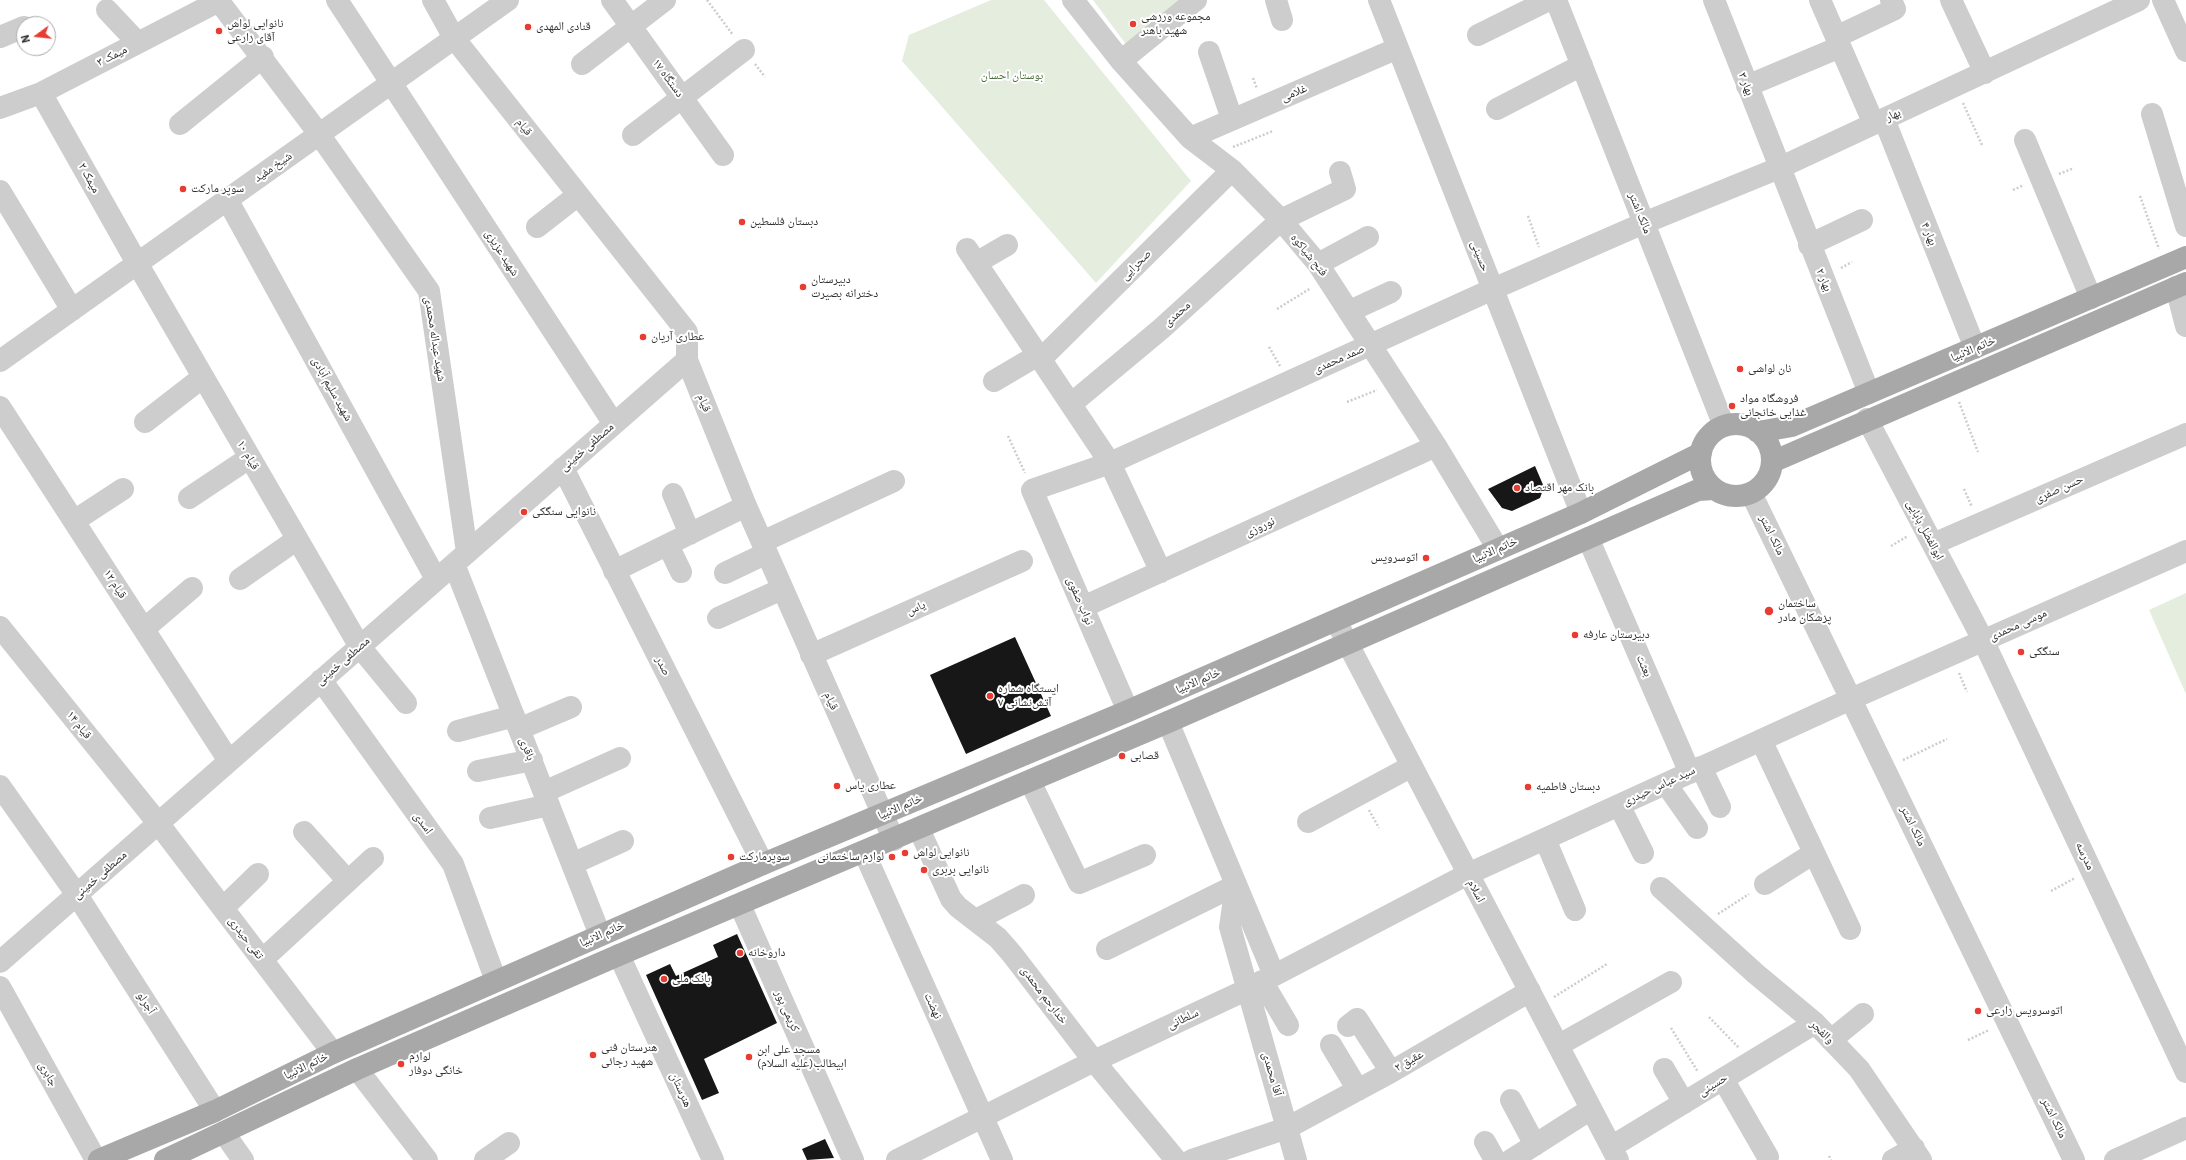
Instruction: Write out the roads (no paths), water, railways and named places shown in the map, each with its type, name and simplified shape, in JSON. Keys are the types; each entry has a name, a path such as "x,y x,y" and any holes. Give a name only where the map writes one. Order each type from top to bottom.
{"main road":[{"name":"خاتم الانبیا","path":"1758,432 1792,426 2186,257"},
{"name":"خاتم الانبیا","path":"1772,462 1867,419 2181,285"},
{"path":"1736,424 1748,426 1758,432 1766,440 1771,450 1772,462 1766,480 1751,493 1732,496 1714,489 1702,473 1700,453 1709,436 1724,426 1736,424"},
{"name":"خاتم الانبیا","path":"97,1160 215,1111 333,1053 600,935 763,864 1128,711 1581,513 1700,453"},
{"name":"خاتم الانبیا","path":"164,1160 357,1069 619,955 920,829 1348,644 1698,490 1714,489"}],"street":[{"name":"میمک ۳","path":"0,108 41,92 220,0"},
{"name":"شهید عبداله محمدی","path":"220,0 319,134 429,291 461,558"},
{"name":"شهید عزیزی","path":"337,0 614,424"},
{"name":"قیام","path":"433,0 454,38 687,332 687,360 746,506 894,840"},
{"name":"شیخ مفید","path":"0,361 508,0"},
{"name":"۱۷ دستگاه","path":"612,0 723,155"},
{"path":"582,64 665,0"},
{"name":"فتح شیاکوه","path":"1073,0 1121,61 1190,138 1232,170 1281,220 1323,271 1396,382 1498,549"},
{"path":"1121,61 1196,0"},
{"name":"حسینی","path":"1379,0 1581,513"},
{"path":"1478,35 1549,0"},
{"name":"مالک اشتر","path":"1556,0 1724,426"},
{"name":"بهار ۳","path":"1714,0 1778,168"},
{"name":"بهار ۴","path":"1820,0 1838,42 1879,122 1975,348"},
{"path":"1747,86 1838,42 1895,9 1891,0"},
{"path":"1951,0 1985,73"},
{"name":"بهار","path":"1644,223 1778,168 1985,73 2139,0"},
{"path":"2163,0 2186,51"},
{"path":"107,10 138,43"},
{"path":"0,37 16,30"},
{"name":"غلامی","path":"1190,138 1398,48"},
{"path":"633,135 744,50"},
{"path":"1209,52 1232,119"},
{"path":"180,124 263,57"},
{"path":"1497,109 1582,64"},
{"name":"میمک ۲","path":"41,92 137,263"},
{"path":"2152,114 2186,226"},
{"path":"2025,140 2091,298"},
{"name":"بهار ۲","path":"1778,168 1869,393"},
{"name":"صحرایی","path":"994,381 1039,357 1232,170"},
{"name":"محمدی","path":"1071,404 1161,329 1281,220 1346,189 1340,172"},
{"path":"0,191 72,310"},
{"path":"537,227 578,195"},
{"name":"شهید سلیم آبادی","path":"227,199 436,580"},
{"path":"1809,244 1862,220"},
{"name":"صمد محمدی","path":"1032,490 1110,463 1644,223"},
{"path":"1323,271 1368,237"},
{"path":"1007,245 971,256 1110,463 1160,572"},
{"name":"قیام ۱۰","path":"137,263 296,540 360,647 406,703"},
{"path":"2181,285 2186,326"},
{"path":"1350,311 1391,292"},
{"name":"مصطفی خمینی","path":"0,962 687,360"},
{"path":"145,422 203,377"},
{"name":"قیام ۱۲","path":"0,407 229,761"},
{"name":"ابوالفضل بابایی","path":"1867,419 1983,640"},
{"name":"حسن صفری","path":"1933,544 2186,434"},
{"name":"نوروزی","path":"1083,607 1436,446"},
{"path":"189,498 249,458"},
{"name":"صدر","path":"563,468 763,864"},
{"path":"725,572 764,548 894,480"},
{"path":"74,521 124,489"},
{"name":"نواب صفوی","path":"1032,490 1128,711"},
{"name":"مالک اشتر","path":"1751,493 2074,1160"},
{"path":"674,494 690,534"},
{"path":"614,571 746,506"},
{"name":"بعثت","path":"1588,538 1695,770 1720,807"},
{"path":"240,579 296,540"},
{"path":"668,545 681,572"},
{"name":"موسی محمدی","path":"1851,699 2186,551"},
{"name":"باقری","path":"461,558 517,723 600,935"},
{"name":"یاس","path":"811,655 1022,561"},
{"path":"144,629 192,588"},
{"path":"718,618 782,589"},
{"name":"اسلام","path":"1336,620 1614,1153"},
{"name":"قیام ۱۴","path":"0,627 158,823"},
{"name":"مدرسه","path":"1983,640 2186,1072"},
{"name":"اسدی","path":"321,680 453,864 496,981"},
{"name":"سید عباس حیدری","path":"1468,874 1851,699"},
{"path":"458,731 517,723 571,707"},
{"path":"1168,722 1236,885 1261,981"},
{"path":"1761,740 1850,929"},
{"path":"490,818 546,799 620,758"},
{"path":"478,771 532,760"},
{"path":"1308,822 1412,766"},
{"path":"1030,781 1079,883 1145,855"},
{"path":"1666,784 1697,828"},
{"name":"آجرلو","path":"0,786 77,895 215,1111"},
{"path":"1619,805 1643,854"},
{"name":"تقی حیدری","path":"158,823 333,1053"},
{"name":"خدارحم محمدی","path":"920,829 951,899 958,907 998,938 1012,954 1094,1061 1176,1160"},
{"path":"304,832 348,881"},
{"path":"1545,839 1575,910"},
{"path":"572,864 623,841"},
{"name":"نهضت","path":"864,852 1002,1160"},
{"path":"1765,884 1814,854"},
{"path":"262,960 373,858"},
{"path":"223,908 258,874"},
{"name":"سلطانی","path":"897,1160 1094,1061 1261,981 1468,874"},
{"path":"1107,948 1236,885"},
{"path":"1236,885 1230,927 1288,1025"},
{"name":"والفجر","path":"1661,888 1815,1023 1859,1069 1918,1154"},
{"path":"976,920 1024,895"},
{"name":"کریمی پور","path":"740,905 853,1160"},
{"name":"هنرستان","path":"619,955 712,1160"},
{"name":"آقا محمدی","path":"1261,981 1287,1128 1296,1160"},
{"path":"1558,1045 1671,982"},
{"name":"جابری","path":"0,987 97,1160"},
{"name":"عقیق ۲","path":"1192,1160 1287,1128 1534,998"},
{"path":"1831,1040 1863,1014"},
{"path":"1348,1026 1357,1019 1391,1072"},
{"name":"حسینی","path":"1614,1153 1684,1103 1815,1023"},
{"path":"1331,1046 1358,1090"},
{"path":"357,1069 427,1160"},
{"path":"1664,1069 1684,1103"},
{"path":"1715,1084 1756,1120 1768,1158"},
{"path":"1511,1100 1523,1155 1591,1109"},
{"path":"2115,1160 2186,1128"},
{"path":"224,1133 243,1160"},
{"path":"485,1160 509,1144"},
{"path":"1893,1160 1918,1154"}],"place":[{"name":"مجموعه ورزشی شهید باهنر","path":"1133,24"},
{"name":"قنادی المهدی","path":"528,27"},
{"name":"نانوایی لواش آقای زارعی","path":"219,31"},
{"name":"سوپر مارکت","path":"183,189"},
{"name":"دبستان فلسطین","path":"742,222"},
{"name":"دبیرستان دخترانه بصیرت","path":"803,287"},
{"name":"عطاری آریان","path":"643,337"},
{"name":"نان لواشی","path":"1740,369"},
{"name":"فروشگاه مواد غذایی خانجانی","path":"1732,406"},
{"name":"بانک مهر اقتصاد","path":"1517,488"},
{"name":"نانوایی سنگکی","path":"524,512"},
{"name":"اتوسرویس","path":"1426,558"},
{"name":"ساختمان پزشکان مادر","path":"1769,611"},
{"name":"دبیرستان عارفه","path":"1575,635"},
{"name":"سنگکی","path":"2021,652"},
{"name":"ایستگاه شماره ۷ آتش‌نشانی","path":"990,696"},
{"name":"قصابی","path":"1122,756"},
{"name":"عطاری یاس","path":"837,786"},
{"name":"دبستان فاطمیه","path":"1528,787"},
{"name":"نانوایی لواش","path":"905,853"},
{"name":"سوپرمارکت","path":"731,857"},
{"name":"لوازم ساختمانی","path":"892,857"},
{"name":"نانوایی بربری","path":"924,870"},
{"name":"داروخانه","path":"740,953"},
{"name":"بانک ملی","path":"664,979"},
{"name":"اتوسرویس زارعی","path":"1978,1011"},
{"name":"هنرستان فنی شهید رجائی","path":"593,1055"},
{"name":"مسجد علی ابن ابیطالب(علیه السلام)","path":"749,1057"},
{"name":"لوازم خانگی دوفار","path":"401,1064"}],"park label":[{"name":"بوستان احسان","path":"1012,76"}]}
